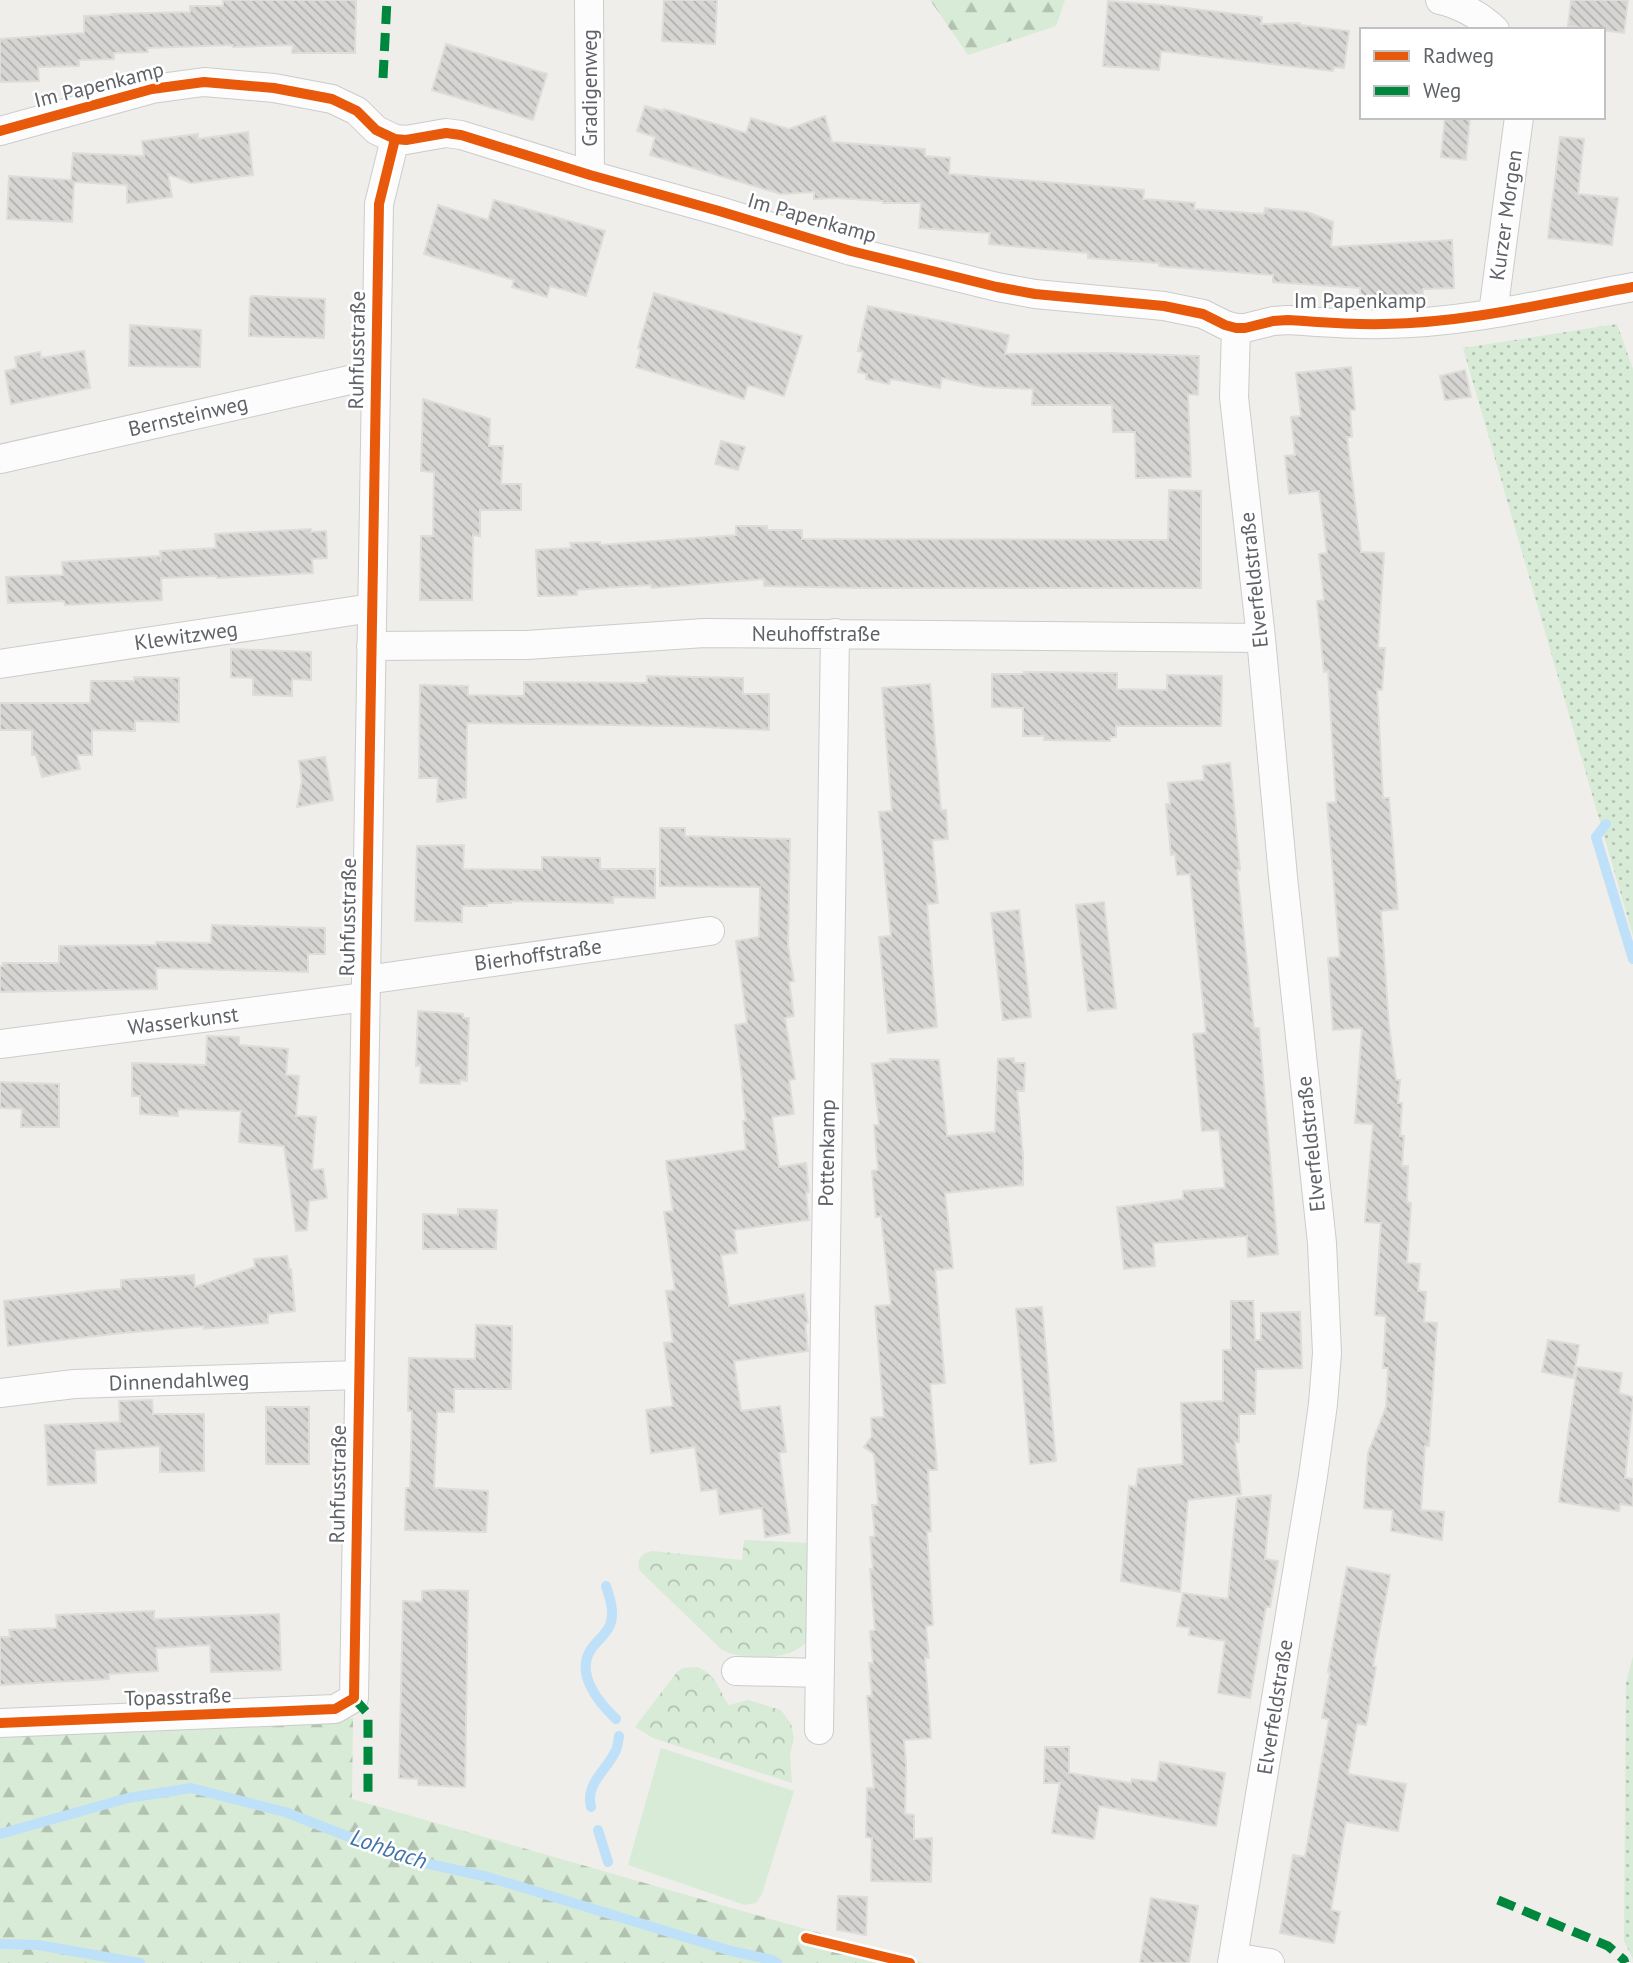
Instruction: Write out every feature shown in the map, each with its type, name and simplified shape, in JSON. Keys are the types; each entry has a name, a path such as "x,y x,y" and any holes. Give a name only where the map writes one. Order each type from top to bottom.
{"street":[{"name":"Gradigenweg","path":"589,0 590,175"},
{"path":"1440,0 1472,13 1492,28"},
{"name":"Im Papenkamp","path":"0,131 152,89 204,82 274,88 332,99 357,111 376,130 395,139 407,140 446,133 461,135 862,253 997,287 1035,294 1164,306 1203,314 1236,328 1288,320 1385,324 1493,313 1633,287"},
{"name":"Kurzer Morgen","path":"1493,313 1519,119"},
{"name":"Ruhfusstraße","path":"354,1698 379,204 395,139"},
{"name":"Elverfeldstraße","path":"1236,328 1234,397 1322,1243 1327,1353 1313,1476 1233,1960 1269,1963"},
{"name":"Bernsteinweg","path":"0,459 376,374"},
{"name":"Klewitzweg","path":"0,664 372,608"},
{"name":"Neuhoffstraße","path":"371,646 527,645 704,633 1261,638"},
{"name":"Pottenkamp","path":"819,1730 835,634"},
{"name":"Bierhoffstraße","path":"366,988 710,931"},
{"name":"Wasserkunst","path":"0,1044 366,988"},
{"name":"Dinnendahlweg","path":"0,1393 74,1384 359,1375"},
{"path":"736,1671 820,1673"},
{"name":"Topasstraße","path":"0,1723 335,1709 354,1698"}],"green space":[{"path":"930,0 1065,0 1056,26 968,55"},
{"path":"1617,324 1633,369 1633,936 1463,348"},
{"path":"744,1540 810,1543 809,1639 792,1652 756,1657 722,1650 640,1571 638,1564 645,1553 652,1551 742,1560"},
{"path":"1633,1656 1633,1959 1624,1941 1626,1682"},
{"path":"698,1667 713,1679 729,1705 748,1700 781,1710 791,1724 794,1738 790,1755 792,1783 653,1738 635,1727 677,1672 683,1668"},
{"path":"353,1718 352,1799 924,1963 0,1963 0,1726"},
{"path":"661,1748 794,1791 762,1894 756,1903 745,1905 628,1865"}],"building":[{"path":"223,0 356,0 355,53 292,53 293,45 147,48 148,52 114,53 114,59 79,60 79,66 38,67 39,81 0,82 0,39 84,33 84,16 190,12 190,6 223,6"},
{"path":"664,0 717,0 715,44 662,41"},
{"path":"1571,0 1628,0 1624,33 1605,31 1605,28 1568,26"},
{"path":"1108,1 1262,17 1261,24 1300,23 1349,31 1344,68 1334,67 1333,71 1161,51 1159,70 1103,66"},
{"path":"446,44 547,74 533,120 432,90"},
{"path":"645,106 746,133 751,118 789,129 825,116 832,142 925,149 925,156 950,158 949,174 1144,190 1143,199 1195,203 1194,209 1264,214 1265,208 1307,212 1333,222 1331,247 1452,240 1454,288 1423,289 1423,294 1360,297 1360,288 1273,282 1273,275 1159,266 1159,263 1088,258 1088,253 989,244 990,233 919,228 921,203 814,199 814,192 781,194 650,155 655,137 637,131"},
{"path":"1445,119 1470,119 1466,160 1441,157"},
{"path":"248,132 253,175 191,183 168,174 172,197 127,203 127,185 74,182 72,222 7,219 9,176 71,180 73,153 144,156 142,141 198,134 198,139"},
{"path":"1560,137 1584,139 1578,194 1618,198 1612,245 1548,238"},
{"path":"494,200 605,231 586,296 550,286 547,297 512,287 514,280 424,254 438,205 488,220"},
{"path":"654,293 802,336 784,396 748,385 744,399 636,367 641,349 638,348"},
{"path":"252,296 325,299 324,338 249,336"},
{"path":"868,306 1009,335 1005,354 1199,356 1198,395 1188,394 1191,477 1136,478 1135,432 1113,432 1112,405 1032,405 1033,389 985,387 942,378 940,388 891,379 889,384 866,379 867,374 858,372 863,352 858,351"},
{"path":"130,325 201,330 200,367 129,366"},
{"path":"84,351 90,388 11,404 5,371 17,368 15,357 40,352 41,358"},
{"path":"1351,367 1355,410 1350,410 1352,437 1347,437 1361,552 1384,553 1378,648 1385,648 1382,690 1377,689 1383,798 1389,798 1398,909 1381,911 1389,1026 1396,1080 1400,1080 1398,1103 1402,1103 1402,1166 1408,1166 1407,1202 1411,1203 1407,1263 1420,1264 1418,1291 1426,1292 1424,1322 1437,1323 1429,1446 1425,1446 1421,1510 1444,1512 1442,1540 1391,1531 1393,1510 1364,1508 1368,1453 1386,1407 1388,1368 1383,1368 1386,1316 1375,1315 1381,1223 1365,1222 1373,1124 1355,1123 1362,1028 1333,1030 1328,958 1340,957 1327,803 1336,802 1328,671 1324,672 1317,601 1324,600 1319,554 1327,553 1319,491 1289,494 1285,456 1295,455 1291,417 1301,416 1296,373"},
{"path":"1465,370 1471,397 1445,400 1440,376"},
{"path":"423,399 490,419 489,446 503,446 501,484 521,484 521,510 480,510 480,536 473,535 472,600 420,600 421,536 433,536 434,472 421,471"},
{"path":"721,441 745,447 738,470 715,464"},
{"path":"1169,490 1201,491 1201,588 764,586 764,579 652,588 651,585 603,588 577,590 577,595 538,596 536,550 571,548 570,543 600,542 600,545 736,535 736,526 767,526 767,530 802,530 802,539 1168,540"},
{"path":"311,529 311,532 326,531 327,558 312,559 313,573 161,578 162,600 65,605 64,601 8,603 6,577 63,575 62,562 160,556 161,562 160,551 216,548 215,534"},
{"path":"231,649 311,652 311,680 292,679 292,696 253,695 253,678 231,677"},
{"path":"1117,673 1117,689 1167,690 1167,675 1222,676 1221,726 1116,726 1116,737 1110,737 1110,741 1044,740 1044,736 1023,736 1023,708 992,707 992,674"},
{"path":"647,676 743,678 743,694 769,694 769,730 467,723 466,798 437,802 438,778 419,778 420,685 468,686 468,695 524,696 524,682 647,683"},
{"path":"134,677 179,678 179,722 135,721 135,731 92,730 92,755 77,755 80,769 42,777 36,755 32,755 32,730 0,730 0,703 90,703 91,681 134,681"},
{"path":"930,684 941,810 946,810 948,839 932,840 938,903 927,904 937,1027 888,1033 879,937 891,936 879,812 892,811 882,688"},
{"path":"325,757 333,800 297,807 302,781 299,761"},
{"path":"1230,763 1240,870 1237,870 1254,1028 1259,1028 1278,1254 1248,1257 1247,1236 1153,1243 1155,1266 1124,1269 1117,1207 1183,1199 1183,1191 1225,1188 1219,1130 1202,1131 1193,1034 1206,1033 1190,874 1177,875 1175,854 1171,855 1166,804 1170,804 1168,783 1204,780 1203,766"},
{"path":"660,828 685,828 685,836 790,839 788,946 794,981 789,982 794,1016 785,1018 795,1079 789,1080 794,1114 772,1117 779,1167 806,1163 809,1220 734,1230 737,1253 721,1255 729,1306 804,1294 808,1351 734,1361 741,1411 780,1406 786,1452 779,1453 790,1533 765,1537 762,1508 720,1514 717,1489 701,1491 695,1447 651,1453 646,1410 673,1406 664,1343 673,1342 666,1291 675,1290 664,1212 673,1211 666,1161 746,1150 743,1086 735,1025 747,1023 736,941 759,937 760,887 660,886"},
{"path":"464,845 463,869 542,870 542,857 600,858 600,869 655,869 655,898 613,897 613,903 487,903 487,906 462,906 462,922 415,921 417,846"},
{"path":"1104,902 1116,1008 1088,1011 1076,905"},
{"path":"1019,910 1031,1017 1003,1020 991,913"},
{"path":"212,925 325,928 325,954 308,954 308,972 156,968 157,989 0,992 0,966 3,966 3,963 59,963 59,946 211,943"},
{"path":"418,1011 463,1014 463,1018 469,1018 467,1081 460,1080 460,1084 420,1083 421,1065 416,1066"},
{"path":"207,1036 239,1037 239,1045 288,1049 286,1075 299,1076 296,1116 316,1117 312,1170 323,1169 327,1198 309,1201 307,1230 296,1231 284,1146 239,1142 241,1111 178,1109 178,1116 140,1114 140,1096 132,1096 132,1063 206,1065"},
{"path":"1014,1058 1014,1063 1025,1063 1024,1091 1017,1091 1023,1185 945,1193 953,1268 935,1270 945,1383 930,1384 937,1470 928,1470 931,1531 927,1532 933,1625 926,1626 929,1658 925,1658 931,1738 904,1740 905,1814 914,1815 914,1839 932,1838 931,1882 871,1881 872,1838 866,1837 867,1788 874,1788 867,1696 872,1696 870,1631 875,1630 870,1537 875,1536 872,1505 878,1505 874,1454 864,1447 872,1436 871,1418 884,1417 875,1306 891,1305 881,1216 876,1217 872,1171 878,1170 874,1125 879,1125 872,1064 891,1062 890,1059 939,1060 947,1136 995,1132 998,1059"},
{"path":"0,1082 59,1084 59,1127 21,1127 22,1109 0,1108"},
{"path":"458,1209 497,1210 496,1249 423,1249 423,1214 458,1215"},
{"path":"287,1256 295,1311 268,1314 268,1323 123,1333 8,1346 4,1301 121,1289 121,1280 194,1275 195,1287 255,1267 254,1259"},
{"path":"1231,1301 1253,1301 1255,1340 1261,1340 1261,1313 1300,1312 1302,1368 1256,1369 1255,1414 1239,1414 1239,1442 1235,1442 1241,1494 1188,1500 1180,1592 1121,1581 1129,1486 1136,1487 1138,1469 1183,1464 1181,1403 1223,1401 1223,1350 1231,1350"},
{"path":"1042,1307 1056,1461 1030,1464 1016,1309"},
{"path":"476,1325 512,1326 511,1389 454,1389 454,1412 437,1412 434,1488 488,1491 486,1532 405,1530 406,1488 410,1488 412,1411 408,1411 409,1358 475,1359"},
{"path":"1548,1340 1579,1345 1573,1378 1542,1372"},
{"path":"1577,1367 1622,1373 1619,1393 1633,1397 1625,1478 1633,1479 1633,1506 1620,1504 1619,1511 1559,1502"},
{"path":"152,1400 153,1414 204,1414 204,1471 160,1472 160,1446 95,1450 96,1483 48,1485 45,1425 120,1422 119,1401"},
{"path":"266,1407 309,1407 309,1464 266,1464"},
{"path":"1271,1495 1265,1559 1278,1561 1270,1607 1266,1607 1250,1698 1218,1693 1225,1641 1189,1635 1190,1628 1177,1626 1183,1593 1228,1599 1237,1498"},
{"path":"1347,1567 1390,1575 1373,1666 1376,1667 1366,1725 1357,1724 1348,1774 1406,1784 1398,1831 1346,1822 1331,1910 1340,1912 1334,1943 1280,1933 1293,1855 1305,1857 1329,1719 1322,1718"},
{"path":"422,1591 468,1591 465,1787 418,1785 418,1779 399,1778 403,1601 422,1602"},
{"path":"154,1611 154,1619 279,1614 281,1670 211,1672 210,1645 156,1648 158,1671 109,1674 109,1679 0,1685 0,1637 10,1637 9,1630 57,1628 56,1615"},
{"path":"1045,1747 1069,1747 1069,1773 1131,1783 1132,1779 1157,1782 1160,1762 1225,1773 1216,1826 1099,1806 1094,1839 1052,1833 1060,1783 1044,1783"},
{"path":"838,1896 867,1897 866,1935 837,1930"},
{"path":"1151,1898 1198,1906 1189,1963 1140,1963"}],"waterway":[{"path":"1606,824 1596,837 1633,959"},
{"path":"606,1586 611,1606 610,1625 590,1651 586,1669 591,1688 616,1719"},
{"path":"591,1807 591,1791 616,1750 619,1736"},
{"name":"Lohbach","path":"0,1834 128,1798 191,1788 285,1812 425,1863 488,1877 777,1963"},
{"path":"598,1830 608,1862"},
{"path":"0,1944 38,1945 140,1963"}],"marked path":[{"path":"383,78 387,0"},
{"path":"354,1698 368,1714 368,1792"},
{"path":"1498,1900 1608,1946 1625,1963"}],"cycle path":[{"path":"0,131 152,89 204,82 274,88 332,99 357,111 376,130 395,139 406,140 446,133 461,135 851,251 1035,294 1164,306 1203,314 1236,328 1288,320 1372,324 1447,320 1633,287"},
{"path":"0,1723 335,1709 354,1698 379,204 395,139"},
{"path":"806,1938 910,1963"}]}
